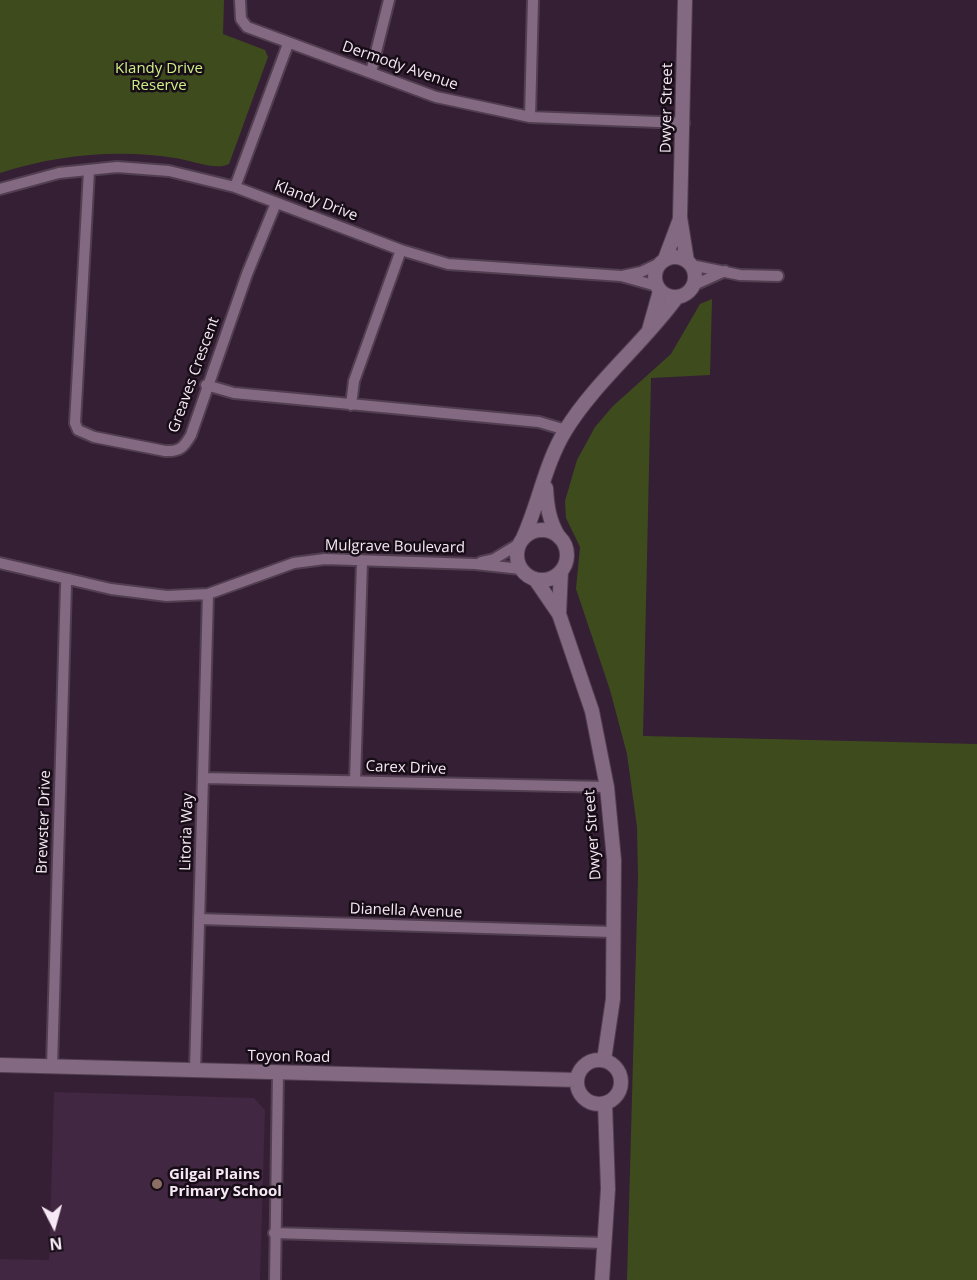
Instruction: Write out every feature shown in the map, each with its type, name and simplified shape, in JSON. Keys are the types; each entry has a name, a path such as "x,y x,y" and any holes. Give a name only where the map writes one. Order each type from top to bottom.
{"street":[{"name":"Dermody Avenue","path":"240,0 241,19 247,27 436,97 530,117 684,123"},
{"path":"371,72 389,0"},
{"path":"530,117 533,0"},
{"name":"Dwyer Street","path":"685,0 684,123 680,217 689,263"},
{"path":"236,187 288,44"},
{"name":"Klandy Drive","path":"0,189 58,173 117,167 147,168 194,176 236,187 401,250 448,264 621,276 641,272 662,261"},
{"name":"Greaves Crescent","path":"89,171 75,413 78,430 94,437 175,452 184,447 191,435 206,385 276,203"},
{"name":"Dwyer Street","path":"662,261 680,217"},
{"path":"351,405 354,381 401,250"},
{"path":"648,335 658,289 654,274 662,261 676,257 689,263 740,275 778,276"},
{"path":"689,263 695,275 694,285"},
{"path":"658,289 668,296 677,297 687,294 694,285 725,271"},
{"name":"Klandy Drive","path":"621,276 658,289"},
{"path":"546,478 548,509 552,526 565,546 567,556 561,571 549,578 536,579 521,569 517,557 554,451 580,408 648,335 677,297"},
{"path":"206,385 234,393 539,422 566,430"},
{"path":"521,541 541,530 559,537"},
{"name":"Mulgrave Boulevard","path":"475,564 494,559 521,541"},
{"name":"Mulgrave Boulevard","path":"0,563 141,595 208,594 294,563 325,559 475,564 521,569"},
{"path":"355,781 362,562"},
{"name":"Dwyer Street","path":"559,614 561,571"},
{"name":"Brewster Drive","path":"52,1066 66,584 69,579"},
{"name":"Dwyer Street","path":"536,579 559,614 592,711 607,787 614,860 613,999 604,1060"},
{"name":"Litoria Way","path":"195,1071 208,594"},
{"name":"Carex Drive","path":"204,778 607,787"},
{"name":"Dianella Avenue","path":"199,919 612,932"},
{"path":"597,1059 614,1065 619,1071 622,1083 616,1097 605,1103 590,1102 583,1097 577,1080 583,1066 597,1059"},
{"name":"Toyon Road","path":"0,1065 577,1080"},
{"path":"275,1280 278,1073"},
{"path":"602,1280 608,1189 605,1103"},
{"path":"274,1233 603,1243"}],"shaded area":[{"name":"Gilgai Plains Primary School","path":"54,1092 254,1098 265,1110 260,1280 0,1280 0,1259 49,1260"}],"green space":[{"name":"Klandy Drive Reserve","path":"0,0 224,0 223,34 265,50 268,57 229,164 217,166 153,155 108,154 65,158 0,173"},
{"path":"712,299 710,375 651,378 643,736 977,744 977,1280 627,1280 638,877 637,827 627,754 610,690 576,589 580,547 566,518 565,501 577,460 595,427 613,406 671,354 700,304"}],"place":[{"name":"Gilgai Plains Primary School","path":"157,1184"}]}
